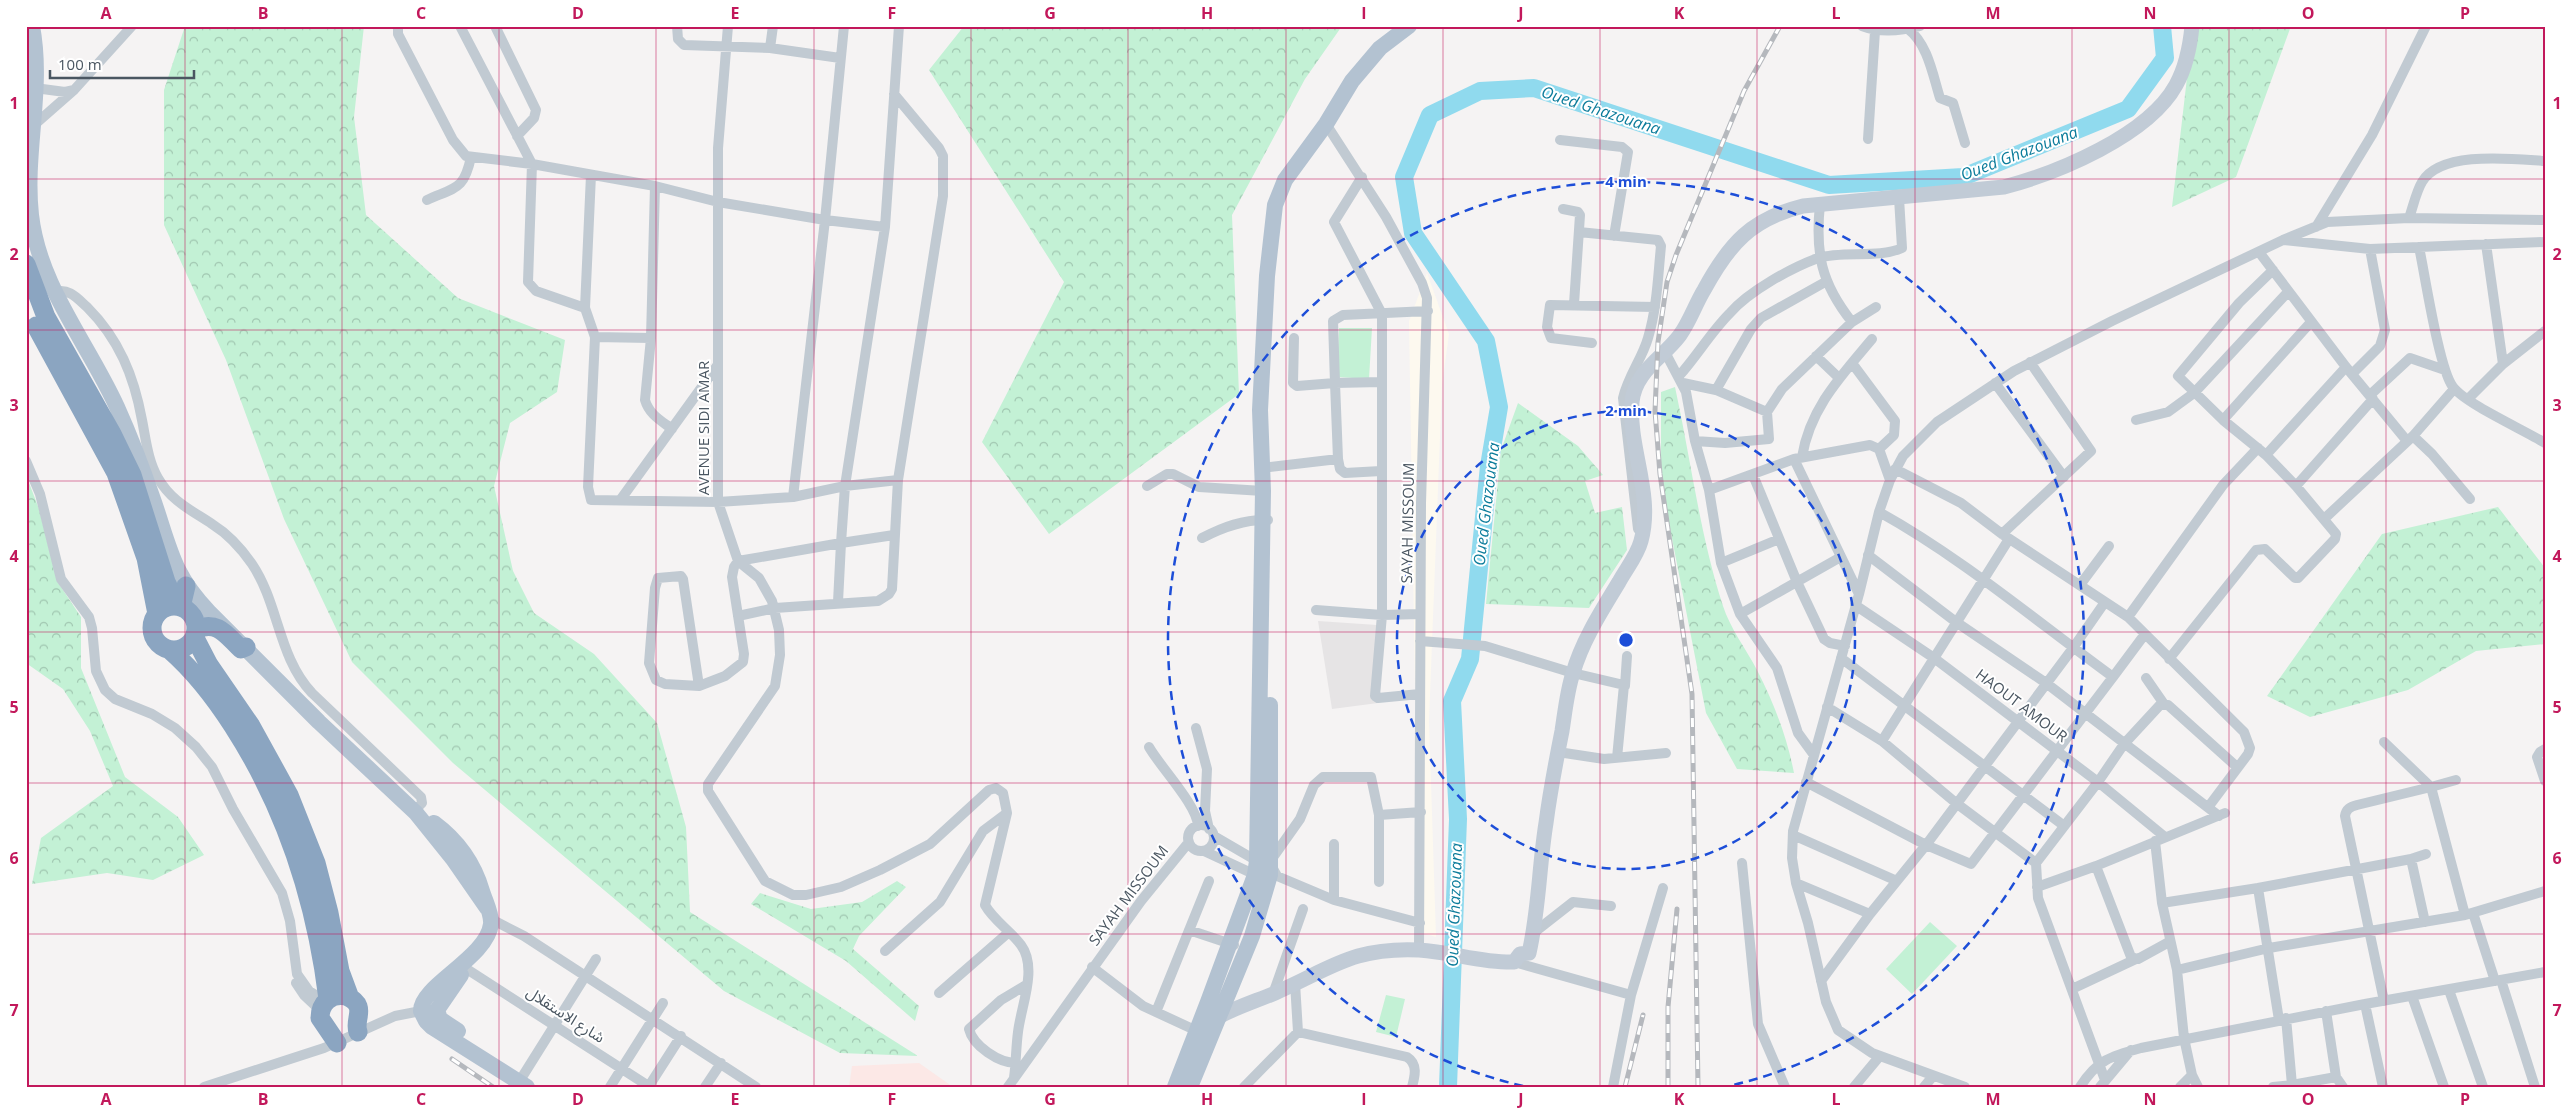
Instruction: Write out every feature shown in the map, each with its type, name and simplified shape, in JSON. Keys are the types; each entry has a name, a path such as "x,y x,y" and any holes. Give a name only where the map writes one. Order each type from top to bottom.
{"highway":[{"path":"26,264 37,297 56,337 122,454 142,502 166,582 189,611 209,626 218,628 241,648 246,647"},
{"path":"26,304 55,363 95,430 116,473 146,558 157,614"},
{"path":"218,620 206,618 189,611 167,607 157,614 153,620 153,636 157,642 182,661 217,702 248,751 277,805 309,893 320,944 327,1017"},
{"path":"170,650 184,648 189,611"},
{"path":"189,611 209,665 251,726 289,795 316,863 329,913 340,971 350,998 359,1012 358,1032"},
{"path":"327,1017 341,995 350,998"}],"main road":[{"path":"32,26 35,50 35,88 30,164 31,215 40,259 55,292 117,407 153,499 189,611"},
{"path":"1266,520 1263,491 1271,282 1270,258 1275,205 1285,180 1326,124 1352,81 1380,48 1409,26"},
{"path":"1214,1013 1274,994 1353,956 1369,952 1419,950 1492,962 1514,962 1520,954 1529,953 1536,922 1545,824 1573,673 1586,640 1634,558 1641,542 1644,516 1632,405 1633,392 1688,322 1703,290 1729,248 1744,233 1763,220 1781,212 1820,204 1898,198 2004,186 2026,181 2081,160 2143,122 2160,106 2175,87 2183,70 2190,47 2192,26"},
{"path":"1174,1087 1246,951 1266,897 1264,779 1265,467"},
{"path":"218,620 319,722 415,812 440,828 460,848 477,877 489,913 489,931 438,1010 438,1016 523,1081"},
{"path":"1190,1087 1214,1013 1230,944 1267,870"},
{"path":"466,964 425,996 421,1011 429,1030 523,1081 541,1087"},
{"path":"421,1011 438,1010"}],"street":[{"path":"33,126 74,90 132,26"},
{"path":"398,26 398,34 461,153 471,157 532,164 656,186 718,202 825,220 885,227"},
{"path":"460,26 532,164 528,282 536,291 585,308"},
{"path":"495,26 536,110 534,118 517,136"},
{"path":"677,26 678,39 684,45 770,48 840,58"},
{"name":"AVENUE SIDI AMAR","path":"728,26 718,148 718,502 738,560 758,578 775,608 780,630 780,655 775,686 708,784 708,791 765,881 792,895 827,892 909,857 930,844 989,790 996,788 1003,793 1007,812"},
{"path":"770,48 773,26"},
{"path":"793,497 825,220 844,26"},
{"path":"1862,26 1875,31 1908,29 1920,26"},
{"path":"2316,227 2372,135 2426,26"},
{"path":"838,602 846,486 885,227 900,27"},
{"path":"1908,29 1916,35 1929,64 1940,98 1952,103 1964,143"},
{"path":"1868,139 1875,31"},
{"path":"35,88 65,92 74,90"},
{"path":"738,616 775,608 838,602 878,601 889,594 893,580 898,480 943,196 943,156 939,148 894,94"},
{"name":"SAYAH MISSOUM","path":"1326,124 1362,177 1422,283 1428,311 1421,494 1419,950"},
{"path":"1560,140 1622,148 1628,152 1614,236"},
{"path":"427,200 459,186 467,177 471,157"},
{"path":"2409,218 2422,182 2430,173 2443,165 2454,162 2502,159 2545,161"},
{"path":"591,175 585,308 595,337 588,495 591,500 718,502 793,497 846,486 898,480"},
{"path":"1362,177 1335,218 1334,226 1382,314 1382,615 1376,696 1378,698 1420,694"},
{"path":"656,186 651,338 645,400 653,414 672,429"},
{"path":"1680,374 1740,303 1780,277 1819,258 1902,248 1898,198"},
{"path":"1820,204 1817,230 1819,258 1833,296 1852,322"},
{"path":"1563,209 1580,214 1574,304"},
{"path":"1965,1087 1879,1057 1858,1045 1838,1030 1829,1013 1808,923 1796,883 1792,858 1793,835 1806,782 1842,658 1878,512 1890,480 1903,456 1937,422 2030,362 2283,240 2316,227 2341,220 2409,218 2545,220"},
{"path":"1579,232 1659,241 1661,246 1655,307 1648,338 1627,381 1623,398 1638,522 1634,558"},
{"path":"2283,240 2370,249 2545,242"},
{"path":"2486,244 2503,364"},
{"path":"2419,247 2445,370 2454,389 2545,443"},
{"path":"2266,455 2349,370 2380,346 2385,330 2370,249"},
{"path":"2259,252 2311,322 2371,397 2410,439 2432,454 2470,499"},
{"path":"2169,659 2256,550 2266,549 2295,578 2302,576 2337,537 2296,486 2266,455 2223,420 2178,377 2178,373 2272,270"},
{"path":"1716,390 1751,329 1761,318 1827,281"},
{"path":"55,292 66,291 73,294 98,319 118,346 132,377 149,455 162,485 175,500 224,533 244,554 266,590 291,663 300,679 312,693 421,797 422,803 415,812"},
{"path":"2136,420 2168,412 2194,393 2288,292"},
{"path":"1592,343 1556,340 1548,333 1550,304 1655,307"},
{"path":"1696,441 1724,443 1769,439 1767,412 1778,393 1852,322 1876,308"},
{"path":"1381,471 1345,473 1340,469 1338,459 1333,321 1342,315 1428,311"},
{"path":"2223,420 2311,322"},
{"path":"2468,399 2503,364 2545,331"},
{"path":"595,337 651,338"},
{"path":"1294,338 1292,384 1297,386 1381,382"},
{"path":"1859,594 1839,558 1798,458 1811,424 1839,378 1872,339"},
{"path":"1816,356 1839,378"},
{"path":"2296,486 2371,397 2410,358 2445,370"},
{"path":"1658,359 1680,374 1767,412"},
{"path":"1882,741 1983,580 2005,536 2064,477 2089,455 2090,448 2030,362"},
{"path":"1852,363 1895,421 1894,435 1879,449"},
{"path":"621,499 717,366"},
{"path":"1680,374 1709,490 1721,563 1740,614 1777,668 1798,733 1814,755"},
{"path":"1995,383 2064,477"},
{"path":"2324,519 2410,439 2454,389"},
{"path":"1709,490 1798,458 1870,445 1879,449 1890,480"},
{"path":"2128,617 2223,485 2258,448"},
{"path":"1265,467 1338,459"},
{"path":"26,461 40,494 61,580 67,590 86,611 91,623 96,672 101,684 115,699 152,714 176,728 196,747 212,767 233,810 282,893 290,920 294,963 305,986 327,1017 358,1032 394,1016 421,1011"},
{"path":"1896,469 1961,503 2005,536 2128,617 2244,732 2250,748 2209,806"},
{"path":"1146,486 1167,474 1173,474 1199,486 1263,491"},
{"path":"1753,475 1797,582 1824,639 1830,643 1844,646"},
{"path":"1878,512 1908,528 1983,580 2113,677"},
{"path":"1202,538 1226,526 1266,520"},
{"path":"699,686 683,579 681,576 658,578 655,588 649,663 651,673 656,680 665,684 699,686 725,676 743,662 744,654 732,577 738,560 894,535"},
{"path":"1721,563 1779,539"},
{"path":"2080,585 2109,546"},
{"path":"1868,555 1956,622 2046,683 2124,744 2222,814 2096,866 2037,887"},
{"path":"1740,614 1839,558"},
{"path":"1821,981 1870,914 1926,845 2073,648 2105,602"},
{"name":"HAOUT AMOUR","path":"1855,605 1934,658 2098,782 2160,839"},
{"path":"1316,610 1382,615 1420,614"},
{"path":"1806,782 1926,845 1969,865 2025,796 2145,634"},
{"path":"1420,641 1442,641 1485,646 1573,673 1625,686"},
{"path":"1617,758 1627,656"},
{"path":"1842,658 2063,825"},
{"path":"2146,678 2164,704 2168,705 2237,767"},
{"path":"2103,1083 2100,1062 2038,898 2036,863 2063,825 2098,782 2124,744 2160,705 2164,704"},
{"path":"1827,707 1882,741 1956,803 2036,863"},
{"path":"1196,728 1207,769 1205,812 1212,832 1211,847 1204,851"},
{"path":"2384,742 2431,787 2469,914 2498,980 2535,1087"},
{"path":"1149,747 1160,765 1188,800 1198,818 1198,826"},
{"path":"2545,749 2537,757 2545,781"},
{"path":"1558,752 1617,758 1666,753"},
{"path":"1267,870 1300,820 1314,786 1323,777 1372,777 1380,815 1379,882"},
{"path":"2384,1001 2345,816 2348,808 2456,780"},
{"path":"1007,812 985,904 990,914 1022,945 1026,958 1026,985 1018,1032 1016,1064 1011,1082"},
{"path":"884,951 940,902 983,831 1007,812"},
{"path":"1380,815 1421,812"},
{"path":"1198,826 1212,832 1267,870"},
{"path":"1198,826 1190,832 1189,842 1193,848 1267,870 1334,900 1420,923"},
{"path":"1793,835 1897,881"},
{"path":"2160,839 2162,902 2169,942 2177,970 2184,1038 2192,1075 2198,1087"},
{"name":"SAYAH MISSOUM","path":"1011,1082 1092,967 1173,859 1189,842"},
{"path":"1334,844 1334,900"},
{"path":"2162,902 2258,888 2412,859 2426,854"},
{"path":"2412,859 2425,922"},
{"path":"1742,862 1758,1024 1785,1087"},
{"path":"2096,866 2130,955 2136,959"},
{"path":"1156,1012 1209,881"},
{"path":"1796,883 1870,914"},
{"path":"1613,1087 1631,995 1663,888"},
{"path":"2258,888 2283,1019 2292,1084"},
{"path":"2177,970 2268,948 2469,914 2545,891"},
{"path":"1529,953 1536,931 1568,904 1580,901 1611,906"},
{"path":"1274,994 1303,909"},
{"path":"489,913 681,1036 756,1087"},
{"path":"1189,930 1246,951"},
{"path":"940,994 1009,932"},
{"path":"2072,989 2169,942"},
{"path":"523,1081 554,1024 596,959"},
{"path":"1514,962 1631,995"},
{"name":"شارع الاستقلال","path":"466,964 650,1086"},
{"name":"SAYAH MISSOUM","path":"1092,967 1124,994 1156,1012 1214,1013"},
{"path":"2080,1087 2100,1062 2131,1050 2283,1019 2545,972"},
{"path":"1244,1087 1298,1032 1295,984"},
{"path":"1016,1064 1002,1062 973,1040 969,1030 1001,1000 1026,985"},
{"path":"2449,990 2483,1087"},
{"path":"2412,996 2444,1087"},
{"path":"610,1087 663,1003"},
{"path":"2365,1004 2383,1087"},
{"path":"2326,1011 2336,1077 2343,1087"},
{"path":"204,1087 311,1052 327,1017"},
{"path":"311,1052 327,1017"},
{"path":"1298,1032 1407,1057 1415,1068 1412,1087"},
{"path":"650,1086 681,1036"},
{"path":"2103,1083 2131,1050"},
{"path":"1854,1087 1879,1057"},
{"path":"705,1087 721,1063"},
{"path":"2180,1087 2192,1075"},
{"path":"1924,1087 1933,1076"},
{"path":"2273,1087 2336,1077"}],"shaded area":[{"path":"1427,273 1449,334 1442,385 1429,721 1436,937 1419,932 1409,321"},
{"path":"1318,621 1377,625 1378,703 1332,709"},
{"path":"919,1063 953,1087 849,1087 852,1066"}],"green space":[{"path":"185,26 364,26 354,117 366,215 458,298 565,340 557,392 510,423 494,486 513,571 534,613 594,654 657,723 686,827 690,912 918,1056 840,1053 724,991 453,763 352,662 284,519 226,360 164,225 164,90"},
{"path":"964,26 1342,26 1305,79 1232,215 1239,394 1049,534 982,442 1064,282 929,70"},
{"path":"2193,26 2291,26 2236,177 2172,207"},
{"path":"1339,328 1372,328 1369,379 1337,377"},
{"path":"1675,387 1708,553 1723,606 1769,695 1784,733 1794,773 1737,769 1706,713 1661,482 1661,392"},
{"path":"1518,403 1578,446 1603,475 1585,481 1595,513 1622,507 1627,550 1589,608 1486,604 1501,450"},
{"path":"26,475 39,509 57,581 81,617 81,668 125,777 178,817 204,855 153,880 107,873 32,884 41,838 113,786 90,731 63,689 26,663"},
{"path":"2498,507 2545,568 2545,644 2476,651 2408,690 2310,717 2267,696 2382,534"},
{"path":"897,881 906,887 859,936 853,949 919,1006 915,1021 846,961 751,904 760,893 811,909 862,902"},
{"path":"1930,922 1957,946 1912,994 1886,969"},
{"path":"1386,995 1405,999 1396,1037 1376,1032"}],"waterway":[{"name":"Oued Ghazouana","path":"1448,1087 1458,819 1452,701 1470,659 1489,466 1499,407 1486,341 1413,233 1404,177 1430,115 1480,91 1534,88 1829,185 1963,177 2128,109 2165,58 2162,26"}],"railway":[{"path":"1698,1087 1692,694 1660,474 1655,411 1658,342 1667,282 1676,255 1744,91 1780,26"},
{"path":"1668,1087 1668,1007 1677,909"},
{"path":"1625,1087 1643,1015"},
{"path":"452,1059 493,1087"}]}
